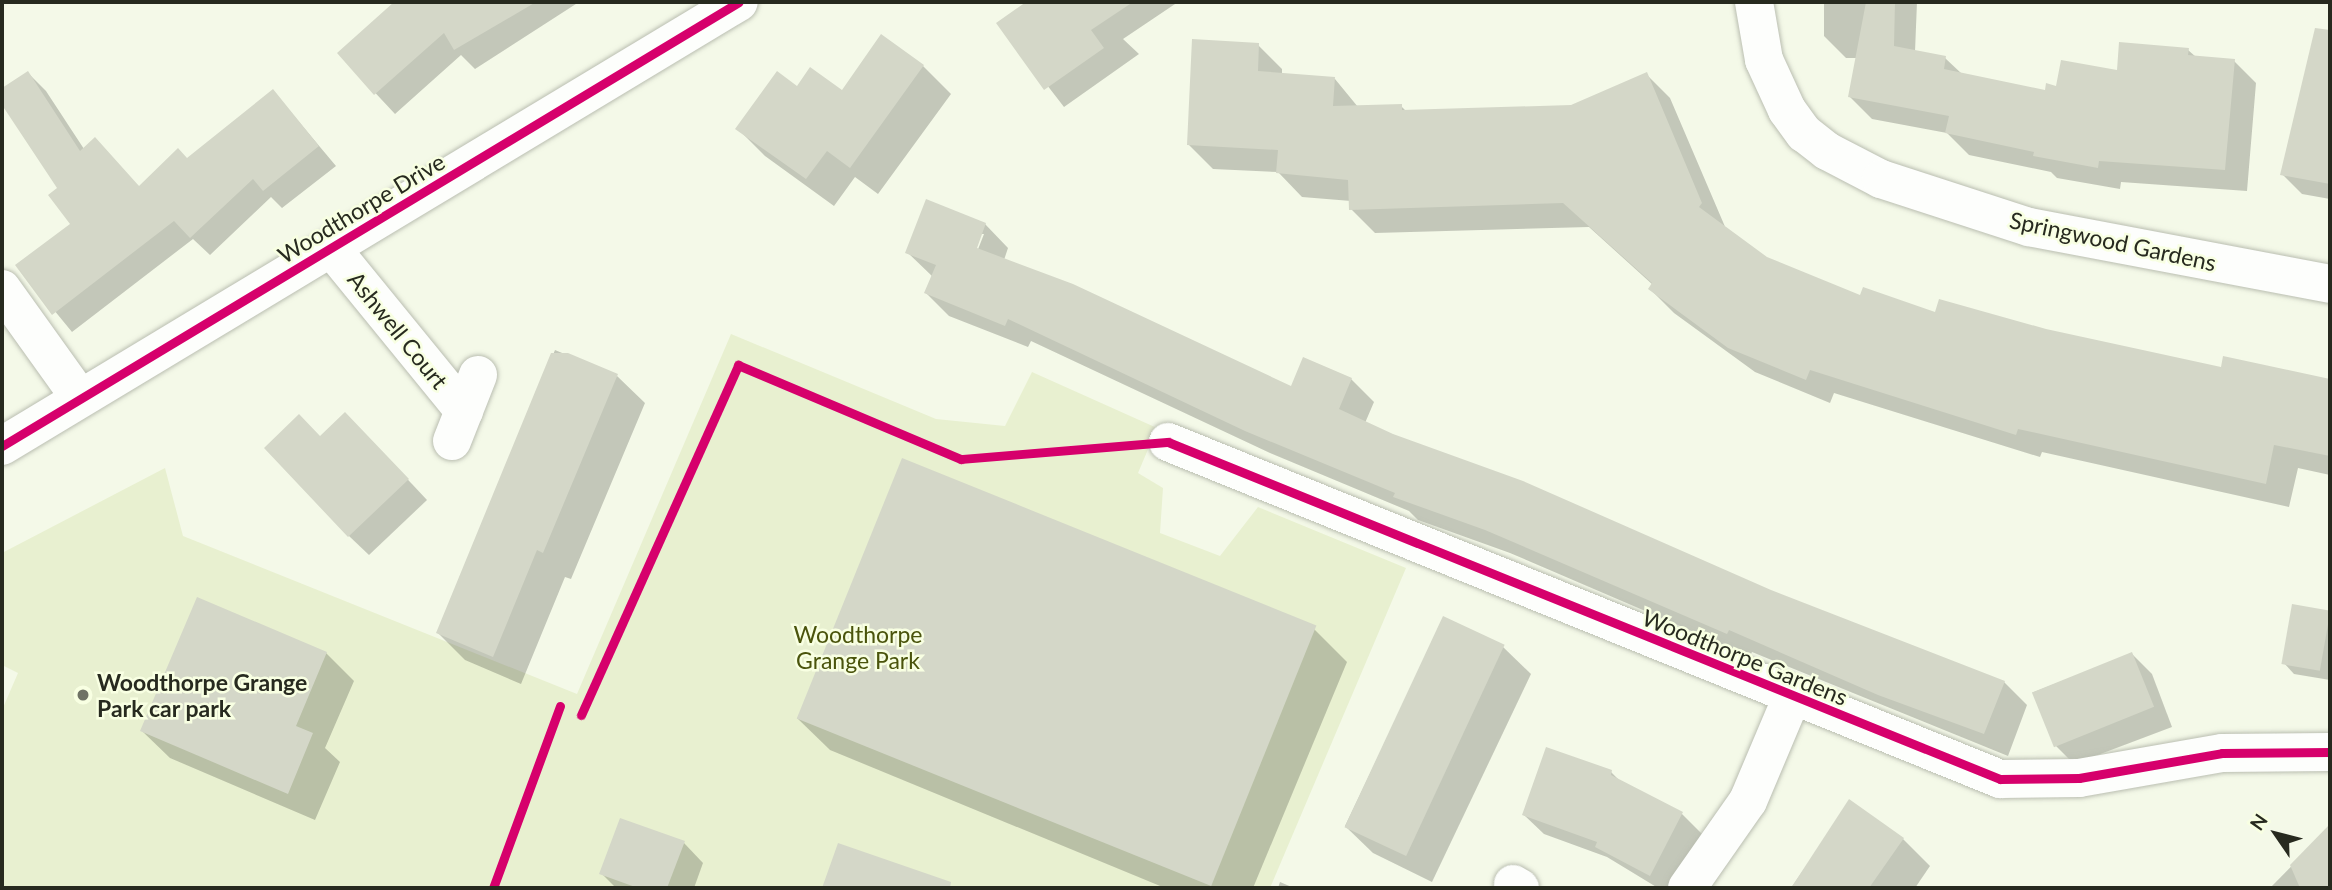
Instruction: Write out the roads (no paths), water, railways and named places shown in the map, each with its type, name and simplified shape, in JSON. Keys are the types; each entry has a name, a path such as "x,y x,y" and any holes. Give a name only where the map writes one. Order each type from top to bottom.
{"street":[{"name":"Woodthorpe Drive","path":"2,446 739,2"},
{"name":"Springwood Gardens","path":"1754,2 1764,60 1787,110 1804,133 1827,151 1881,179 2029,227 2330,284"},
{"name":"Ashwell Court","path":"332,249 458,426 478,375"},
{"path":"2,289 80,398"},
{"name":"Woodthorpe Gardens","path":"1168,442 1791,697 2000,779 2079,778 2222,753 2330,752"},
{"name":"Woodthorpe Gardens","path":"1687,888 1748,801 1791,697"}],"place":[{"name":"Woodthorpe Grange Park car park","path":"83,695"}],"park label":[{"name":"Woodthorpe Grange Park","path":"858,647"}]}
